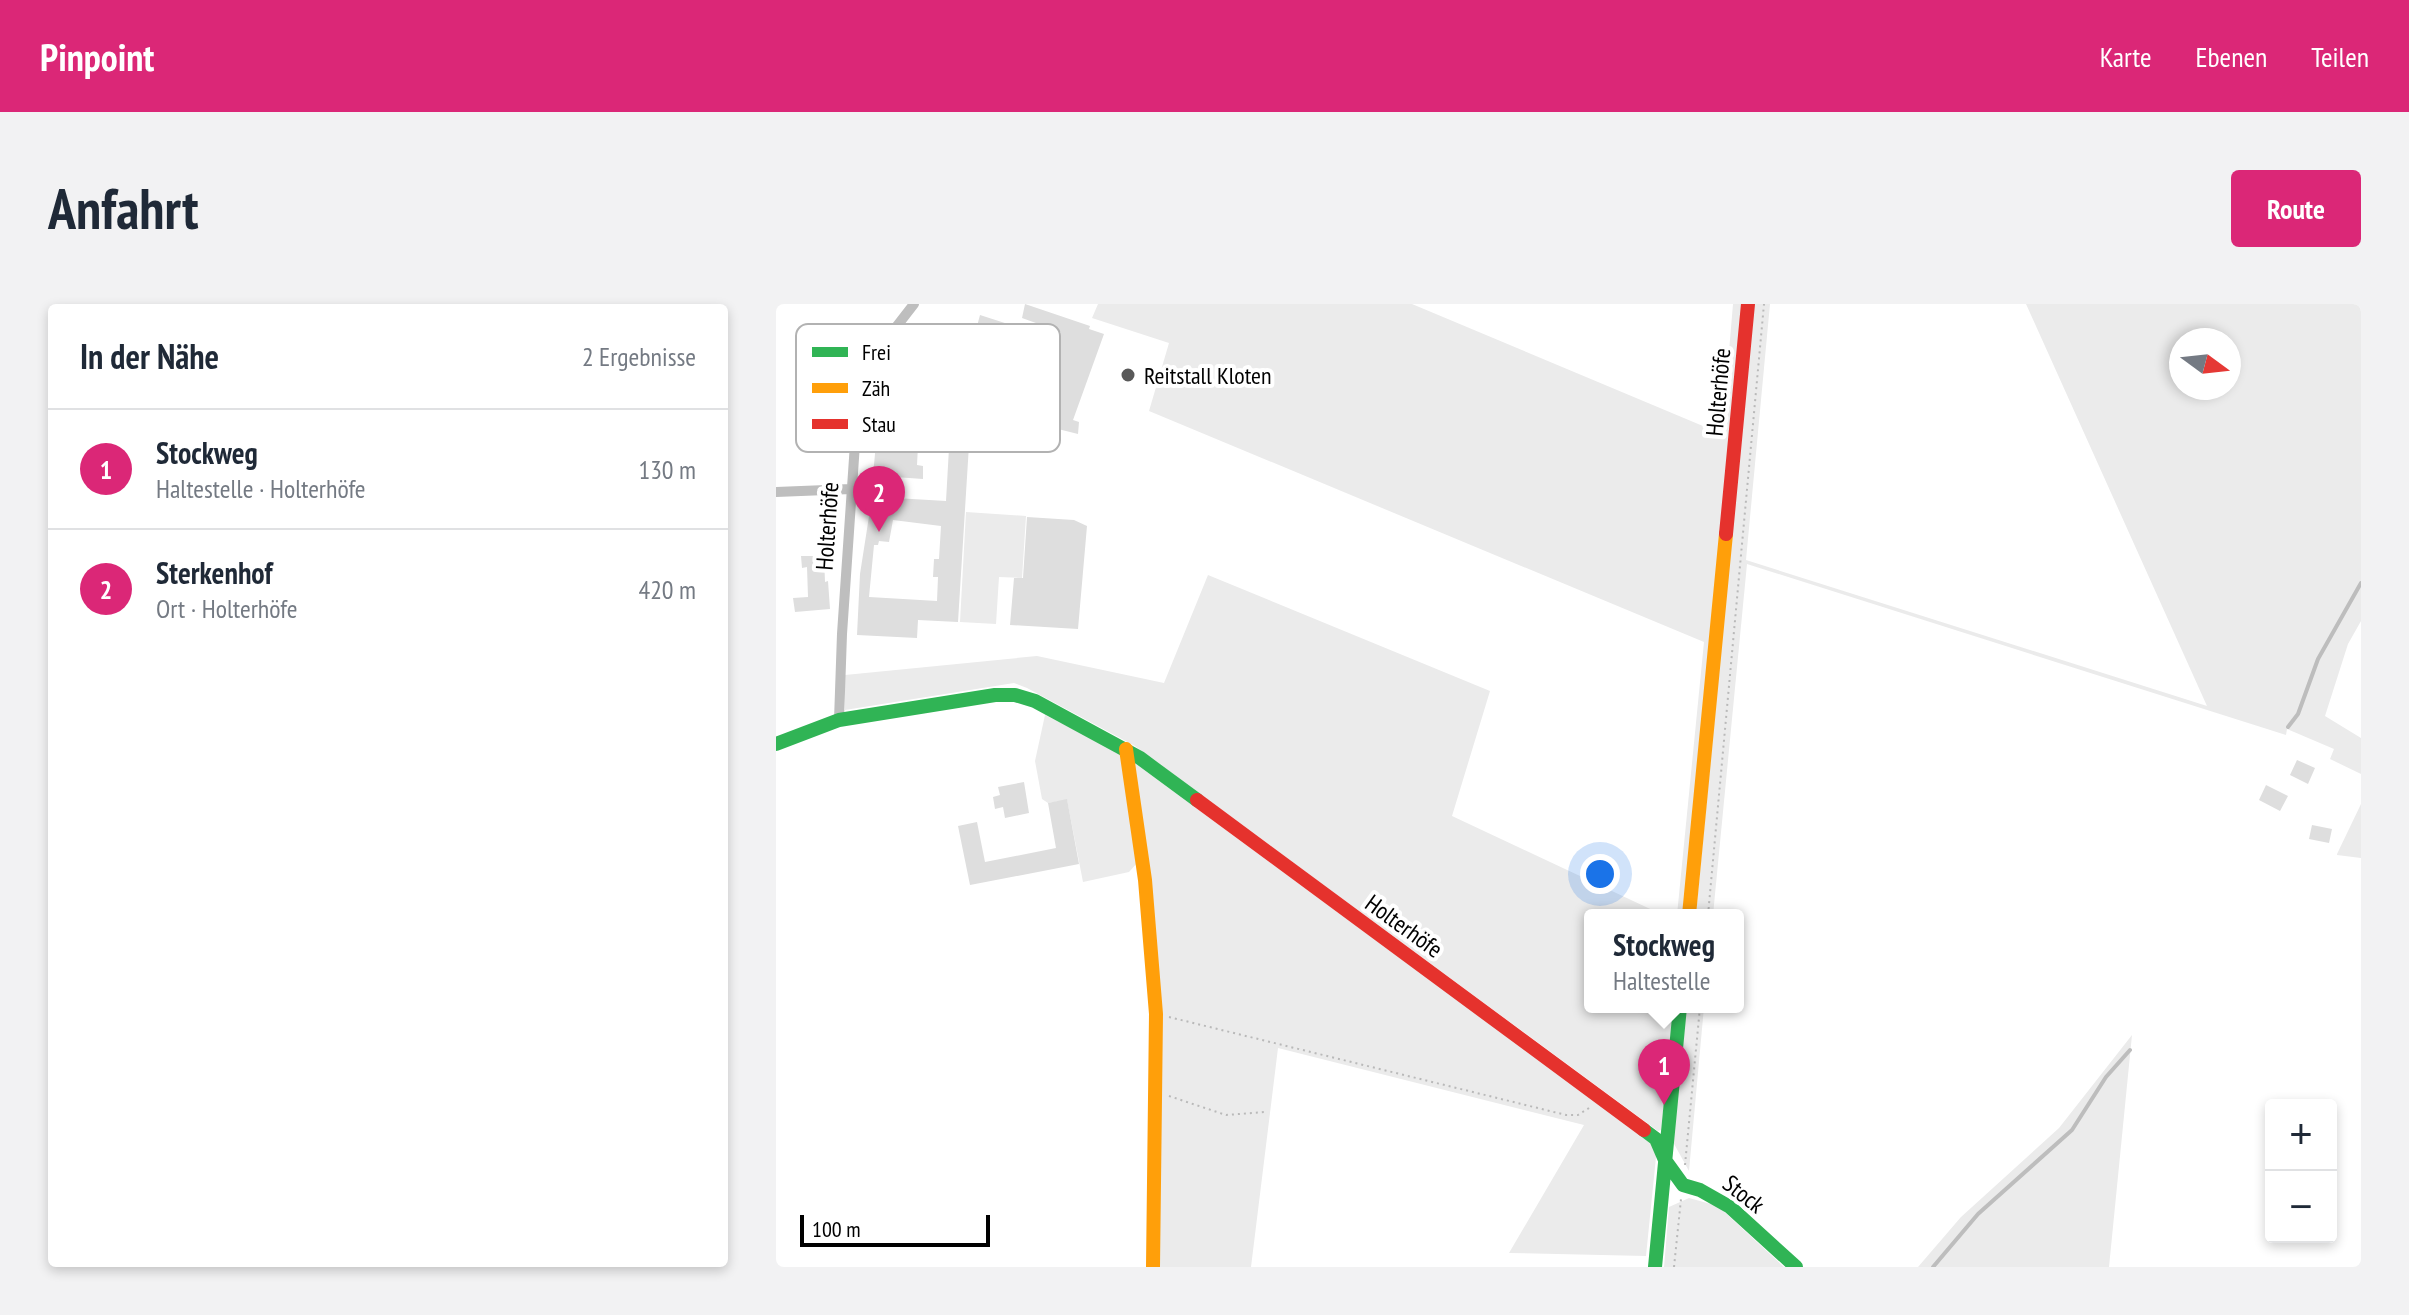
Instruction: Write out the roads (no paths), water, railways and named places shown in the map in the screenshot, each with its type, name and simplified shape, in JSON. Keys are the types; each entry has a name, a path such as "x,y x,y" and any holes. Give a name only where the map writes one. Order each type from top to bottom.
{"street":[{"name":"Holterhöfe","path":"898,324 914,304"},
{"name":"Holterhöfe","path":"1690,909 1748,304"},
{"name":"Holterhöfe","path":"839,720 854,452"},
{"path":"776,492 851,489"},
{"name":"Holterhöfe","path":"776,744 839,720 987,696 1008,695 1035,701 1126,749 1656,1139"},
{"path":"1126,749 1145,880 1156,1014 1153,1267"},
{"path":"1655,1267 1679,1013"},
{"name":"Stock","path":"1656,1139 1683,1185 1705,1191 1721,1200 1796,1267"}],"waterway":[{"path":"2288,727 2298,714 2318,659 2361,583"},
{"path":"1933,1267 1978,1214 2072,1130 2106,1077 2130,1050"}],"place":[{"name":"Reitstall Kloten","path":"1128,375"},
{"name":"Sterkenhof","path":"879,532"},
{"name":"Stockweg","path":"1664,1105"}]}
